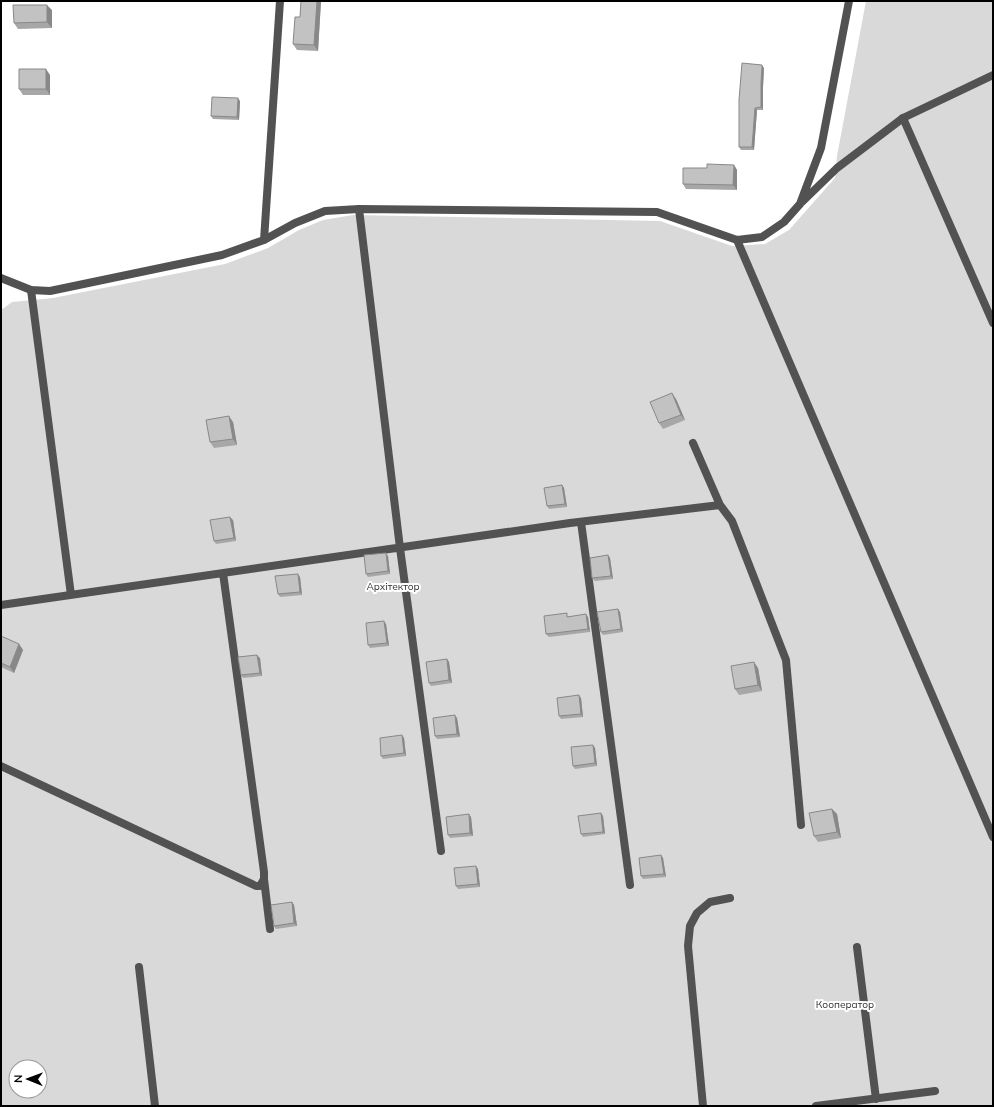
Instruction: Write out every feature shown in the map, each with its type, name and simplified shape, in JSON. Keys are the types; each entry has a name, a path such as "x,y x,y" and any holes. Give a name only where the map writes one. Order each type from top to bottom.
{"street":[{"path":"264,240 280,1"},
{"path":"800,204 821,148 849,1"},
{"path":"1,278 31,290 50,291 222,255 264,240 295,223 325,211 359,209 657,212 737,240 762,237 784,222 837,168 903,118 993,75"},
{"path":"903,118 993,323"},
{"path":"359,209 400,548 441,851"},
{"path":"737,240 993,837"},
{"path":"31,290 71,595"},
{"path":"693,443 720,505 732,521 786,660 801,825"},
{"path":"1,605 581,522 720,505"},
{"path":"581,522 630,885"},
{"path":"223,573 264,872 270,929"},
{"path":"1,766 256,886 260,886 264,879"},
{"path":"703,1106 688,946 690,926 697,913 710,902 730,898"},
{"path":"857,947 876,1099"},
{"path":"139,967 155,1106"},
{"path":"816,1106 935,1091"}],"green space":[{"name":"Архітектор","path":"866,1 993,1 993,1106 1,1106 1,310 12,302 53,298 225,264 268,248 299,230 323,220 353,215 660,221 732,246 765,244 789,230 835,178 837,156"}],"building":[{"path":"301,1 317,1 314,45 293,44 295,17 300,17"},
{"path":"13,5 47,5 47,22 14,23"},
{"path":"742,63 762,65 761,107 755,108 752,147 739,147 739,100"},
{"path":"19,69 46,69 46,89 19,89"},
{"path":"212,97 238,98 237,117 211,116"},
{"path":"707,164 734,165 733,185 683,184 683,168 707,168"},
{"path":"672,393 681,415 659,423 650,402"},
{"path":"229,416 233,439 210,442 206,420"},
{"path":"562,485 565,504 547,506 544,488"},
{"path":"230,517 234,538 214,541 210,520"},
{"path":"386,553 388,571 366,574 364,555"},
{"path":"608,555 611,576 592,578 590,558"},
{"path":"298,574 300,592 278,594 275,576"},
{"path":"618,609 621,629 601,632 597,612"},
{"path":"567,613 567,617 586,614 588,629 546,634 544,616"},
{"path":"384,621 387,643 368,645 366,623"},
{"path":"1,636 19,644 10,667 1,663"},
{"path":"257,655 260,673 241,675 238,657"},
{"path":"447,659 449,680 429,683 426,662"},
{"path":"754,662 758,685 735,689 731,666"},
{"path":"579,695 581,714 559,716 557,698"},
{"path":"455,715 457,734 435,736 433,718"},
{"path":"402,735 404,753 381,756 380,738"},
{"path":"593,745 595,763 573,766 571,747"},
{"path":"832,809 837,832 814,836 809,813"},
{"path":"601,813 603,832 581,834 578,816"},
{"path":"469,814 470,833 448,835 446,817"},
{"path":"661,855 664,874 641,876 639,858"},
{"path":"476,866 478,884 456,886 454,868"},
{"path":"292,902 294,923 274,926 271,905"}],"park label":[{"name":"Кооператор","path":"845,1004"}]}
